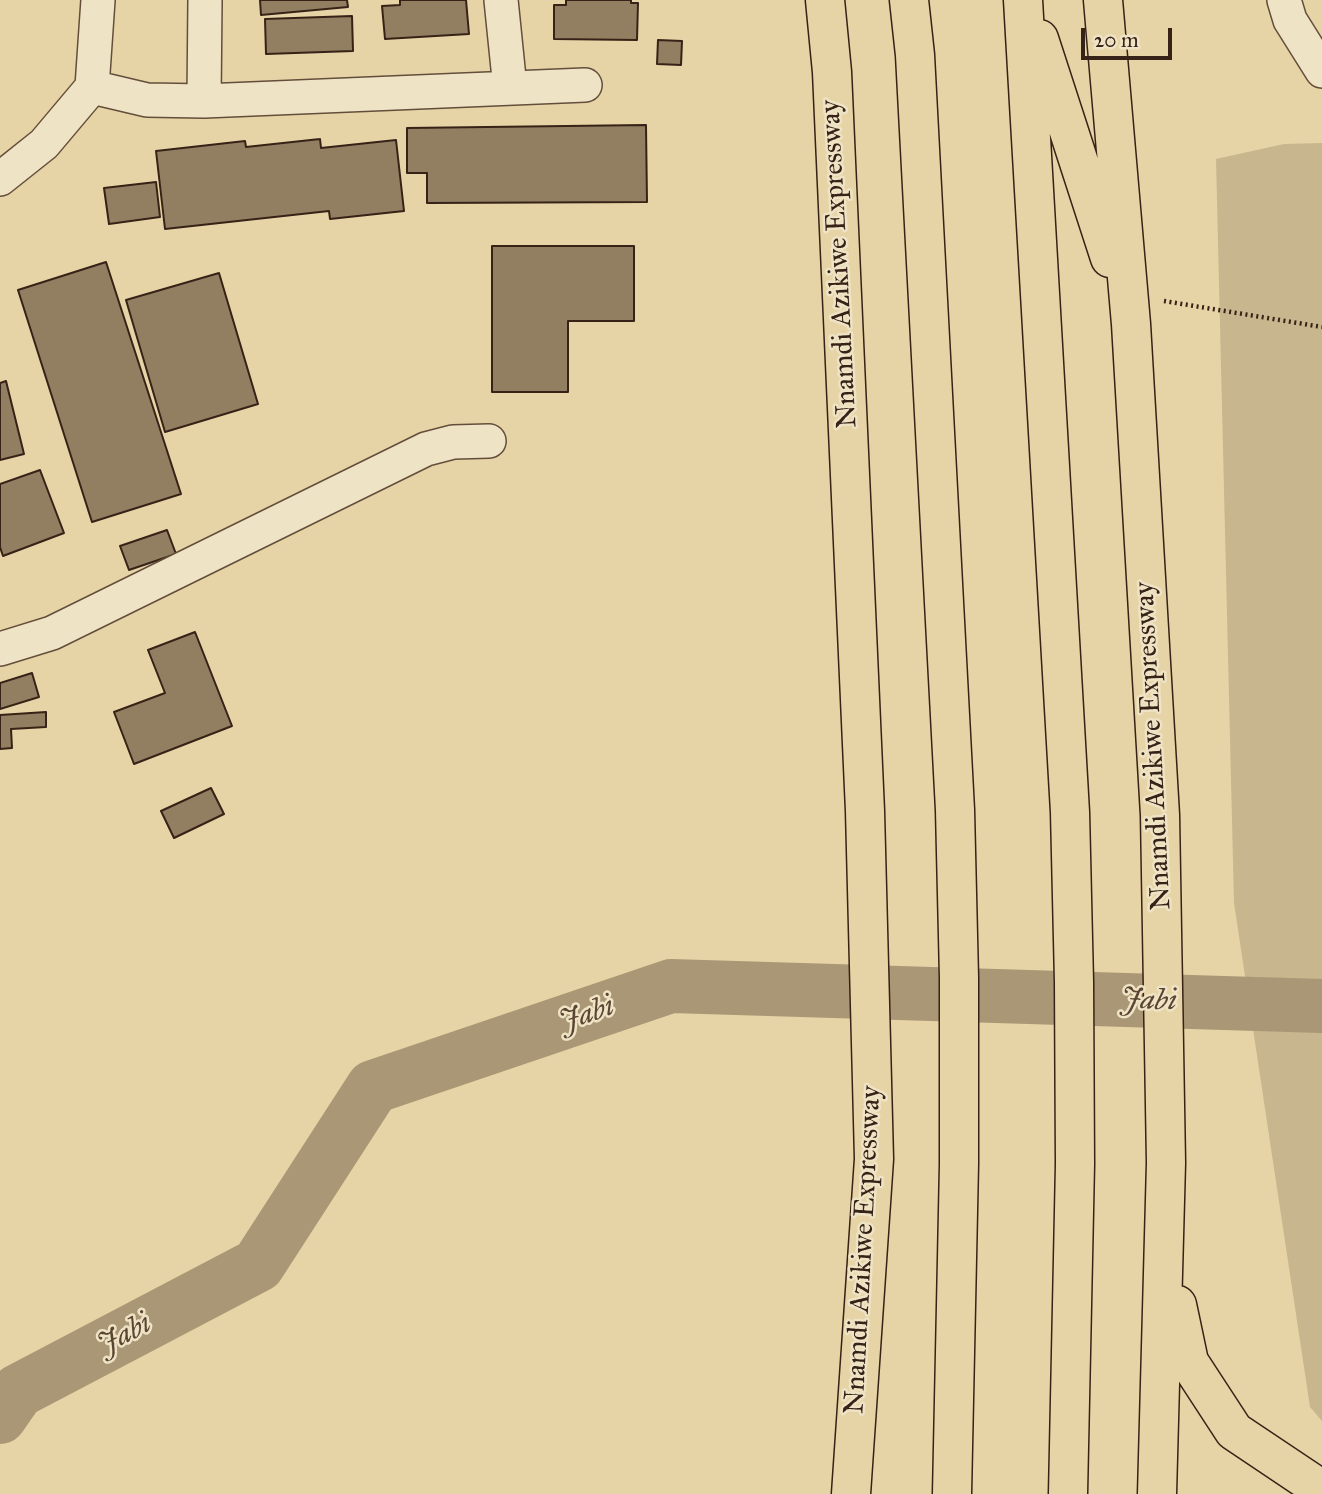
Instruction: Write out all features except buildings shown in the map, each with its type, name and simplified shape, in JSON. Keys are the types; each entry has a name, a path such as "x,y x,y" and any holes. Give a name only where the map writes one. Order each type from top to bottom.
{"highway":[{"name":"Nnamdi Azikiwe Expressway","path":"825,0 832,72 865,811 874,1159 851,1494"},
{"path":"909,0 916,69 955,810 959,978 959,1164 952,1494"},
{"path":"1025,0 1130,309"},
{"path":"1025,0 1070,812 1075,1164 1068,1494"},
{"name":"Nnamdi Azikiwe Expressway","path":"1103,0 1130,309 1160,816 1166,1163 1157,1494"},
{"path":"1164,1240 1189,1362 1234,1431 1322,1490"}],"street":[{"path":"0,179 44,144 92,86 98,0"},
{"path":"204,101 205,0"},
{"path":"501,0 510,88"},
{"path":"1284,0 1290,20 1322,71"},
{"path":"92,86 147,100 204,101 585,85"},
{"path":"0,649 52,633 426,449 453,442 489,441"}],"path":[{"path":"1130,309 1322,327"}],"shaded area":[{"path":"1322,143 1322,1421 1310,1407 1234,903 1216,159 1284,144"}],"waterway":[{"name":"Jabi","path":"0,1417 18,1391 258,1265 373,1087 671,986 1322,1006"}]}
